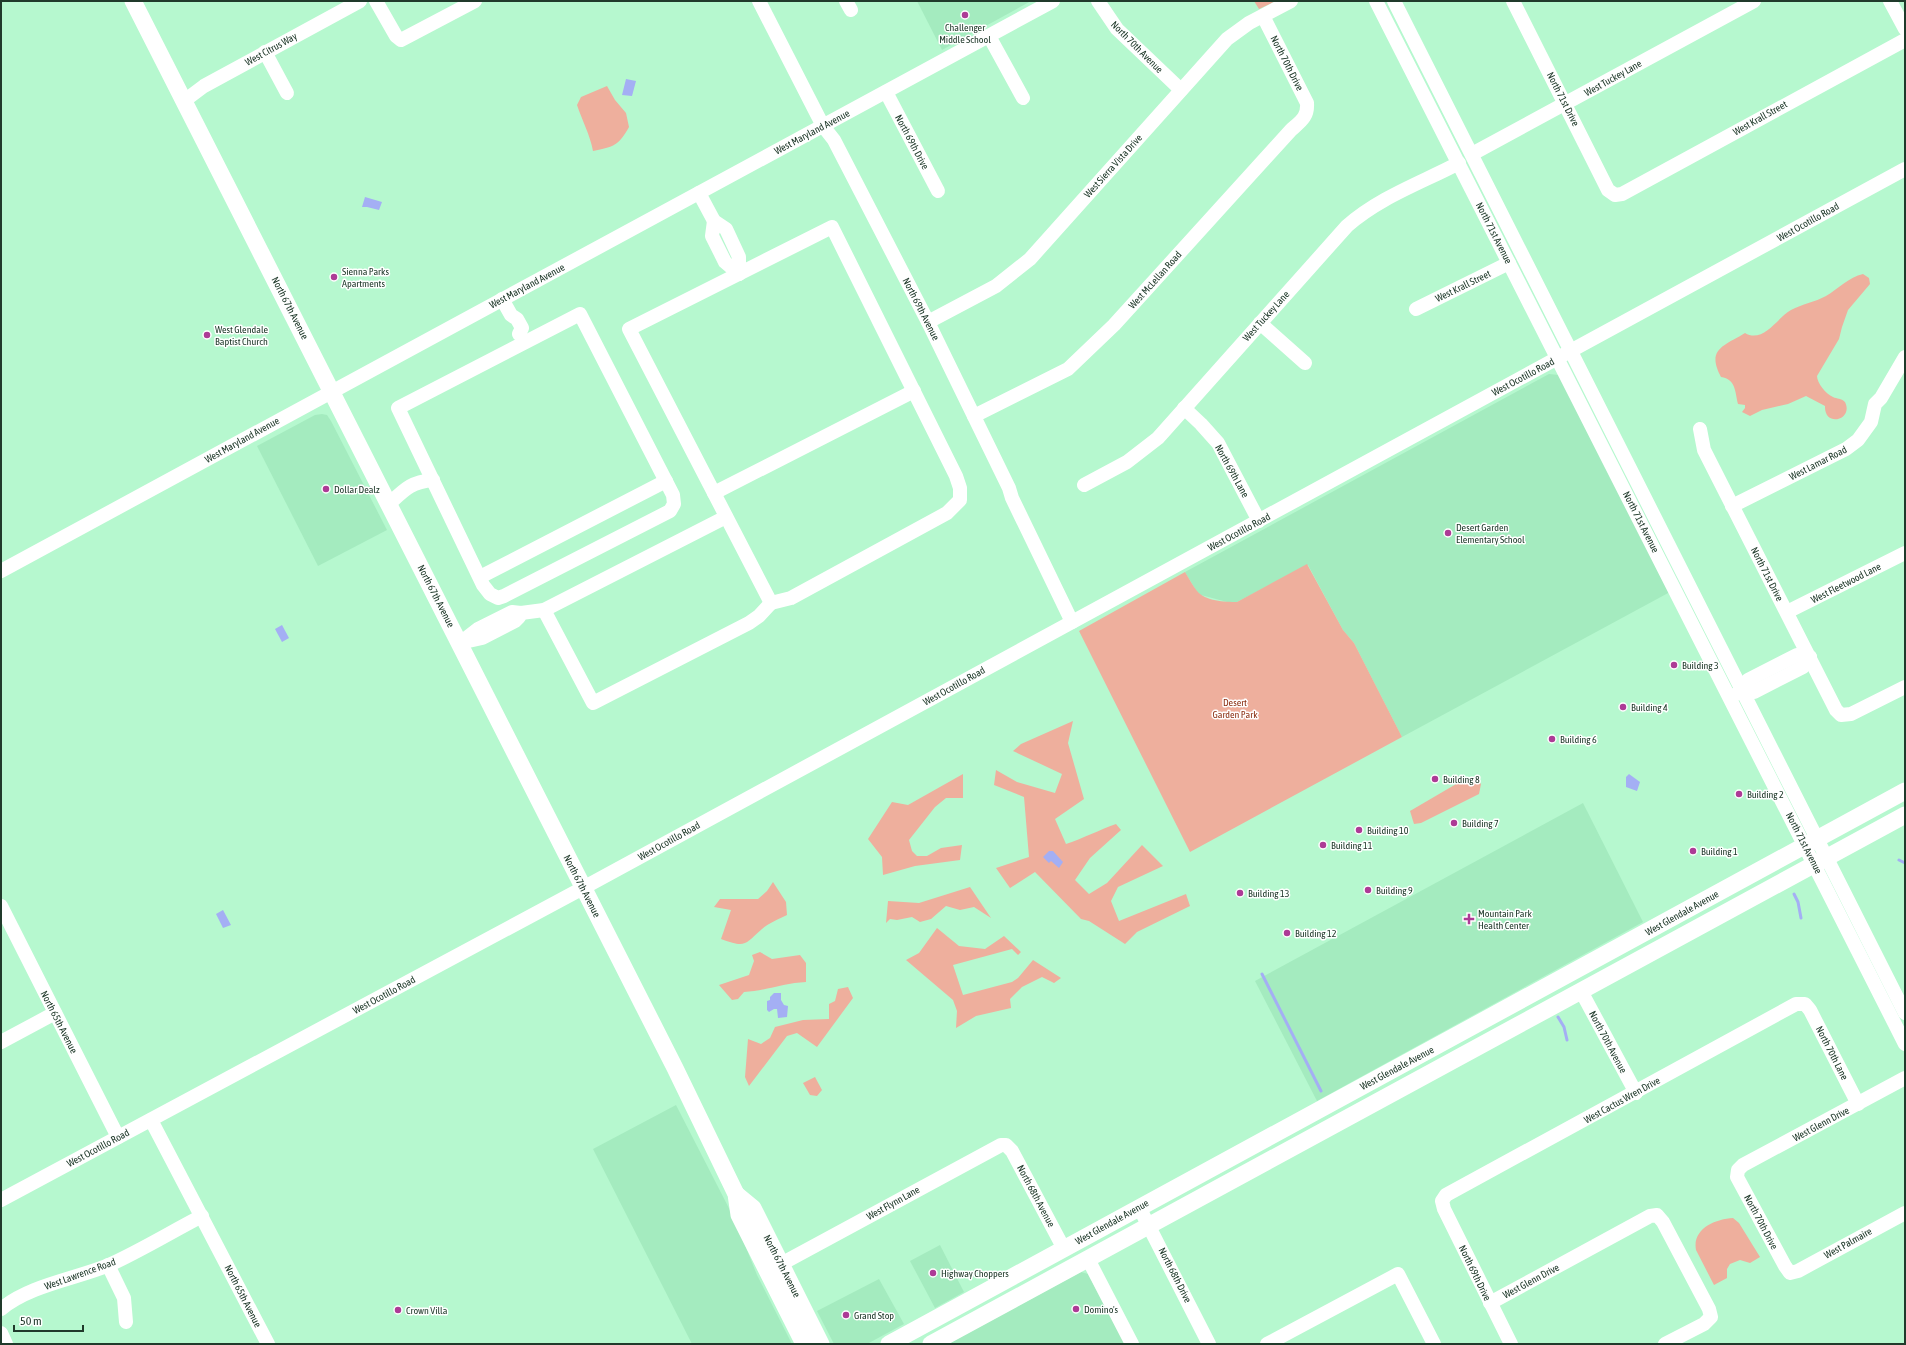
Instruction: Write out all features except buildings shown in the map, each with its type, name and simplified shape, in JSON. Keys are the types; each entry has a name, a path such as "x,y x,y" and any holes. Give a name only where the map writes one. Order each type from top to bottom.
{"main road":[{"name":"North 67th Avenue","path":"133,1 333,392 672,1062 736,1194 738,1215 804,1344"},
{"name":"West Glendale Avenue","path":"889,1344 1905,791"},
{"name":"West Glendale Avenue","path":"931,1344 1905,815"},
{"path":"1431,1049 1440,1067"},
{"name":"North 67th Avenue","path":"736,1194 753,1208 821,1344"},
{"path":"1023,1294 1019,1288 1021,1282 1048,1267 1064,1249"}],"street":[{"name":"West Citrus Way","path":"184,101 204,86 360,1"},
{"path":"376,1 396,36 401,40 475,1"},
{"name":"North 69th Avenue","path":"759,1 823,126 834,140 928,322 1072,622"},
{"name":"West Maryland Avenue","path":"3,566 333,392 1054,1"},
{"name":"North 70th Avenue","path":"1098,1 1116,28 1181,90"},
{"name":"West Sierra Vista Drive","path":"928,322 996,286 1030,259 1227,39 1238,30 1291,1"},
{"name":"North 71st Avenue","path":"1376,1 1730,697 1812,842"},
{"name":"North 71st Avenue","path":"1394,1 1744,691 1905,1044"},
{"name":"West Tuckey Lane","path":"1472,154 1754,1"},
{"path":"1890,1 1905,29"},
{"name":"North 71st Drive","path":"1518,3 1608,190 1615,195"},
{"name":"North 70th Drive","path":"1263,16 1307,103 1308,111"},
{"path":"989,36 1022,98"},
{"name":"West Krall Street","path":"1615,195 1622,194 1905,40"},
{"path":"265,52 287,93"},
{"name":"North 69th Drive","path":"886,92 938,191"},
{"name":"West McLellan Road","path":"974,416 1068,369 1114,325 1286,135 1305,117 1308,111"},
{"name":"West Tuckey Lane","path":"1084,485 1127,462 1158,438 1347,226 1364,211 1385,199 1459,163"},
{"name":"West Ocotillo Road","path":"1,1200 583,888 1905,169"},
{"path":"699,193 714,221 726,229 739,257 739,274"},
{"path":"544,610 593,702 749,623 759,616 771,603 791,598 916,531 947,513 960,500 960,488 956,476 832,227 629,329 771,603"},
{"name":"West Krall Street","path":"1416,309 1509,263"},
{"path":"502,299 511,315 509,322 514,332 522,339"},
{"path":"580,314 673,495 674,504 670,511 498,598 490,594 480,577 433,480 398,408 522,339 580,314"},
{"path":"1260,323 1305,363"},
{"name":"West Lamar Road","path":"1732,506 1846,449 1858,440 1871,422 1875,404 1881,398 1905,357"},
{"path":"714,493 914,391"},
{"name":"North 69th Lane","path":"1184,408 1218,443 1259,521"},
{"name":"North 71st Drive","path":"1700,429 1704,450 1836,710 1841,715 1851,714 1905,687"},
{"path":"389,504 407,487 418,481 433,480"},
{"path":"480,577 666,481"},
{"path":"460,643 482,638 515,621 521,613 544,610 726,517"},
{"name":"West Fleetwood Lane","path":"1787,612 1905,553"},
{"path":"1730,697 1744,691 1748,680 1797,655 1810,657"},
{"name":"North 71st Avenue","path":"1821,861 1905,1013"},
{"name":"North 65th Avenue","path":"1,906 118,1137"},
{"name":"North 70th Avenue","path":"1581,991 1636,1093"},
{"name":"West Cactus Wren Drive","path":"1442,1201 1446,1195 1636,1093 1796,1004 1805,1004"},
{"name":"North 70th Lane","path":"1805,1004 1810,1010 1858,1104"},
{"path":"1,1042 55,1013"},
{"name":"West Glenn Drive","path":"1738,1170 1743,1165 1905,1078"},
{"name":"North 65th Avenue","path":"151,1120 268,1344"},
{"name":"North 68th Avenue","path":"1006,1145 1012,1150 1064,1249"},
{"name":"West Flynn Lane","path":"781,1264 995,1147 1006,1145"},
{"name":"North 70th Drive","path":"1738,1170 1737,1177 1785,1266 1790,1272"},
{"name":"North 69th Drive","path":"1442,1201 1444,1209 1511,1344"},
{"name":"North 68th Drive","path":"1139,1207 1209,1344"},
{"name":"West Palmaire","path":"1790,1272 1798,1271 1905,1213"},
{"name":"West Glenn Drive","path":"1490,1303 1650,1216 1657,1215 1663,1222 1709,1309 1711,1317 1704,1324 1665,1344"},
{"name":"West Lawrence Road","path":"1,1309 52,1283 108,1265 202,1216"},
{"path":"1088,1259 1132,1344"},
{"path":"108,1265 124,1298 126,1322"},
{"path":"1267,1344 1284,1340 1398,1274 1434,1344"},
{"path":"1,1333 6,1344"}],"shaded area":[{"name":"Challenger Middle School","path":"917,1 1031,1 942,50"},
{"name":"Desert Garden Elementary School","path":"1549,374 1559,375 1670,592 1402,737 1354,643 1343,630 1308,565 1237,602 1227,602 1201,595 1197,592 1185,572"},
{"path":"315,415 327,415 331,421 387,530 318,566 257,446"},
{"path":"1583,803 1643,922 1317,1101 1255,981"},
{"path":"676,1105 735,1220 757,1275 792,1344 692,1344 593,1149"},
{"path":"940,1245 964,1292 935,1308 910,1261"},
{"path":"1081,1272 1088,1274 1125,1344 948,1344"},
{"path":"879,1279 904,1324 867,1344 834,1344 817,1311"}],"green space":[{"path":"1254,1 1276,1 1259,9"},
{"path":"607,86 615,100 626,113 629,127 622,138 615,144 593,151 577,105 581,97"},
{"path":"1863,274 1869,278 1870,284 1848,310 1839,339 1817,376 1822,388 1833,397 1845,402 1847,408 1846,413 1838,419 1833,419 1826,413 1825,406 1806,396 1788,404 1762,410 1750,416 1742,412 1745,405 1738,404 1732,383 1730,380 1721,377 1717,368 1715,360 1716,354 1720,349 1724,345 1745,333 1758,335 1764,332 1791,310 1826,296 1848,280"},
{"name":"Desert Garden Park","path":"1307,564 1343,630 1354,643 1402,737 1190,852 1079,631 1185,572 1197,591 1205,597 1221,601 1237,602"},
{"path":"1073,721 1068,743 1084,799 1055,819 1066,844 1116,824 1121,830 1090,858 1075,880 1089,894 1107,883 1142,845 1163,866 1118,887 1111,901 1119,921 1186,894 1190,906 1137,932 1125,944 1089,921 1081,919 1035,872 1010,888 996,868 1029,857 1024,797 994,785 996,770 1017,782 1055,793 1062,774 1013,751 1021,744"},
{"path":"963,774 963,798 946,798 935,807 909,840 912,851 917,856 927,856 941,848 962,845 960,860 915,866 883,875 882,857 868,839 892,802 908,805"},
{"path":"1474,777 1481,784 1479,794 1421,823 1414,824 1410,811 1463,780"},
{"path":"773,882 786,902 787,915 762,929 748,942 740,944 721,939 731,910 714,907 720,899 758,899 767,891"},
{"path":"970,887 991,918 974,907 960,910 946,906 931,919 920,922 912,917 897,920 890,919 886,923 888,901 919,903"},
{"path":"937,928 959,946 985,949 1004,936 1021,952 1018,955 1012,949 953,965 963,995 1012,982 1018,978 1033,960 1061,978 1054,983 1042,977 1022,987 1010,999 1011,1008 976,1016 956,1028 957,1011 953,1000 906,960 919,953"},
{"path":"760,952 772,959 800,955 806,963 806,982 744,992 738,999 732,1000 719,985 749,975 754,961 752,955"},
{"path":"848,987 853,998 817,1047 797,1033 787,1036 749,1086 745,1077 748,1039 761,1044 770,1038 775,1027 803,1020 829,1019 829,1004 835,1001 838,989"},
{"path":"815,1077 822,1090 817,1096 810,1095 803,1083"},
{"path":"1733,1218 1739,1223 1760,1257 1750,1263 1740,1260 1730,1264 1727,1269 1727,1278 1714,1285 1696,1250 1696,1243 1698,1236 1706,1226 1719,1220"}],"water":[{"path":"626,79 636,81 632,96 622,95"},
{"path":"365,197 382,202 379,210 362,207"},
{"path":"282,625 289,638 282,642 275,629"},
{"path":"1629,774 1640,782 1637,791 1626,787 1626,777"},
{"path":"1049,851 1053,851 1063,862 1059,868 1051,861 1049,863 1043,857"},
{"path":"223,910 231,925 223,928 216,914"},
{"path":"774,993 781,993 781,1000 784,1005 788,1006 787,1017 778,1018 777,1009 769,1012 767,1010 767,1001 770,1000 770,997"}],"waterway":[{"path":"1899,860 1905,863"},
{"path":"1794,894 1798,902 1801,918"},
{"path":"1262,974 1321,1091"},
{"path":"1558,1017 1564,1027 1567,1040"}],"place":[{"name":"Challenger Middle School","path":"965,15"},
{"name":"Sienna Parks Apartments","path":"334,277"},
{"name":"West Glendale Baptist Church","path":"207,335"},
{"name":"Dollar Dealz","path":"326,489"},
{"name":"Desert Garden Elementary School","path":"1448,533"},
{"name":"Building 3","path":"1674,665"},
{"name":"Building 4","path":"1623,707"},
{"name":"Building 6","path":"1552,739"},
{"name":"Building 8","path":"1435,779"},
{"name":"Building 2","path":"1739,794"},
{"name":"Building 7","path":"1454,823"},
{"name":"Building 10","path":"1359,830"},
{"name":"Building 11","path":"1323,845"},
{"name":"Building 1","path":"1693,851"},
{"name":"Building 9","path":"1368,890"},
{"name":"Building 13","path":"1240,893"},
{"name":"Mountain Park Health Center","path":"1469,919"},
{"name":"Building 12","path":"1287,933"},
{"name":"Highway Choppers","path":"933,1273"},
{"name":"Domino's","path":"1076,1309"},
{"name":"Crown Villa","path":"398,1310"},
{"name":"Grand Stop","path":"846,1315"}]}
